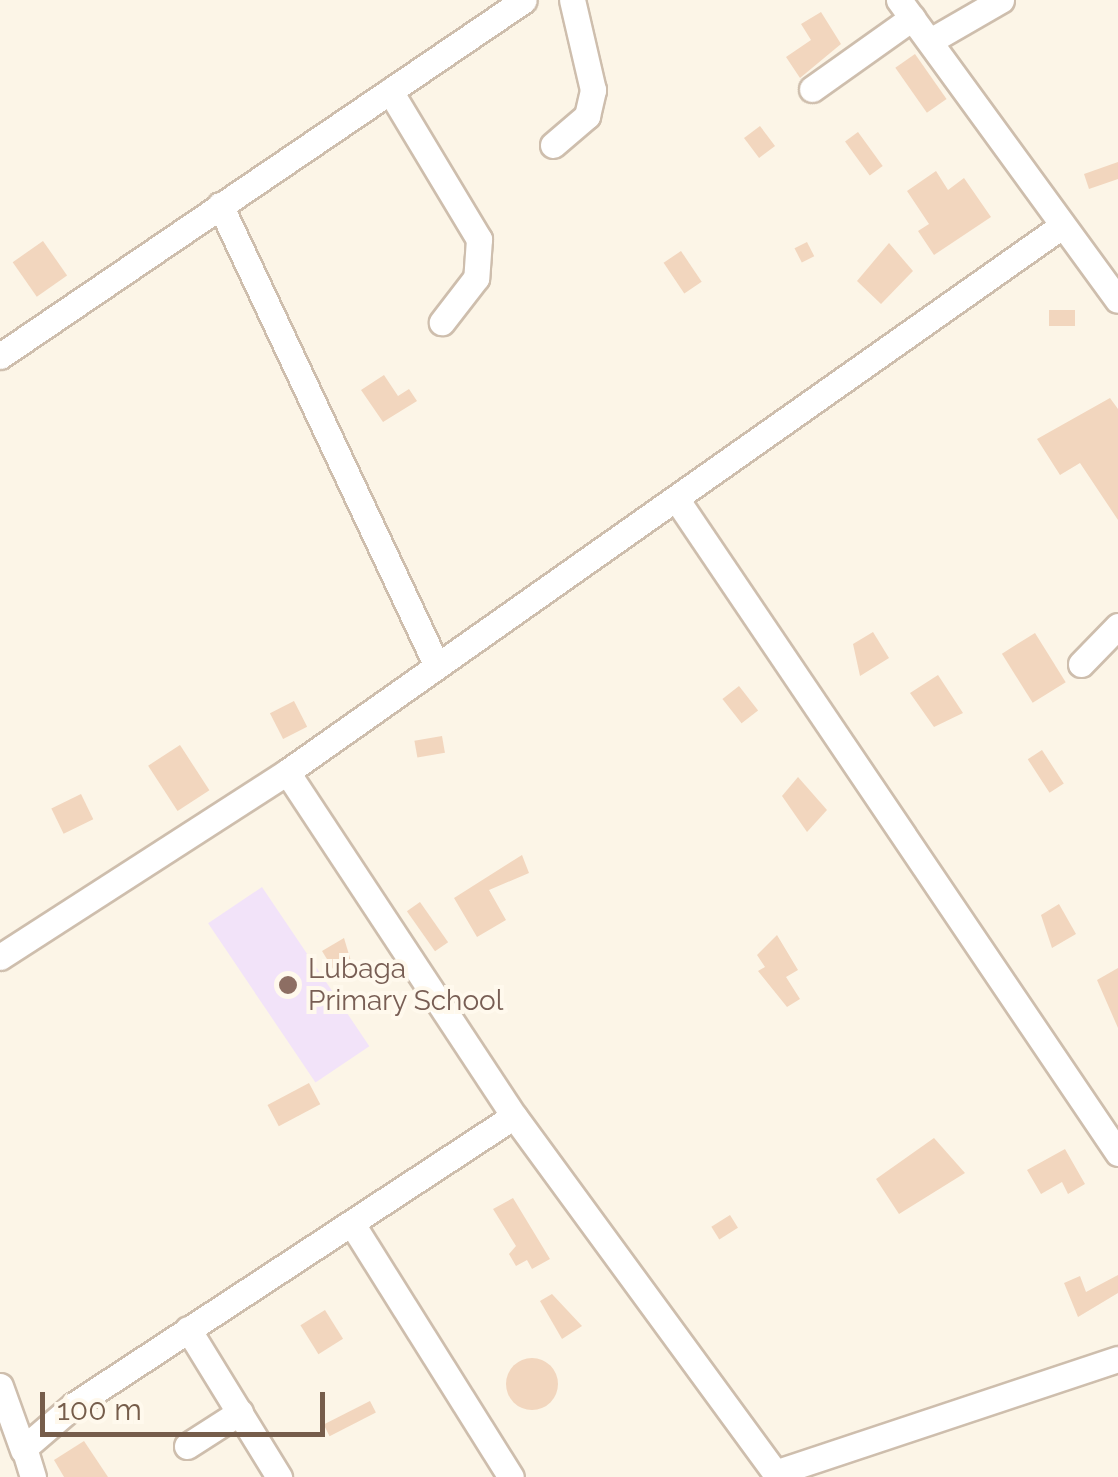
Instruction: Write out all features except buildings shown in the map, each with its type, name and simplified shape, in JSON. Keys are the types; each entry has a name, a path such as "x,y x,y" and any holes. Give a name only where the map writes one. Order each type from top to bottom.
{"street":[{"path":"4,347 524,0"},
{"path":"553,145 586,116 593,90 572,0"},
{"path":"930,40 1000,0"},
{"path":"812,89 905,9 1118,300"},
{"path":"390,91 479,239 476,278 442,322"},
{"path":"220,205 435,662"},
{"path":"0,957 287,772 435,662 677,500 1063,225"},
{"path":"677,500 1118,1153"},
{"path":"1081,664 1118,626"},
{"path":"287,772 514,1116 777,1475 1118,1358"},
{"path":"24,1450 188,1330 354,1227 514,1116"},
{"path":"354,1227 511,1477"},
{"path":"188,1330 278,1477"},
{"path":"0,1386 33,1477"},
{"path":"186,1446 240,1412"}],"shaded area":[{"name":"Lubaga Primary School","path":"262,887 369,1046 315,1083 208,923"}],"place":[{"name":"Lubaga Primary School","path":"288,985"}]}
